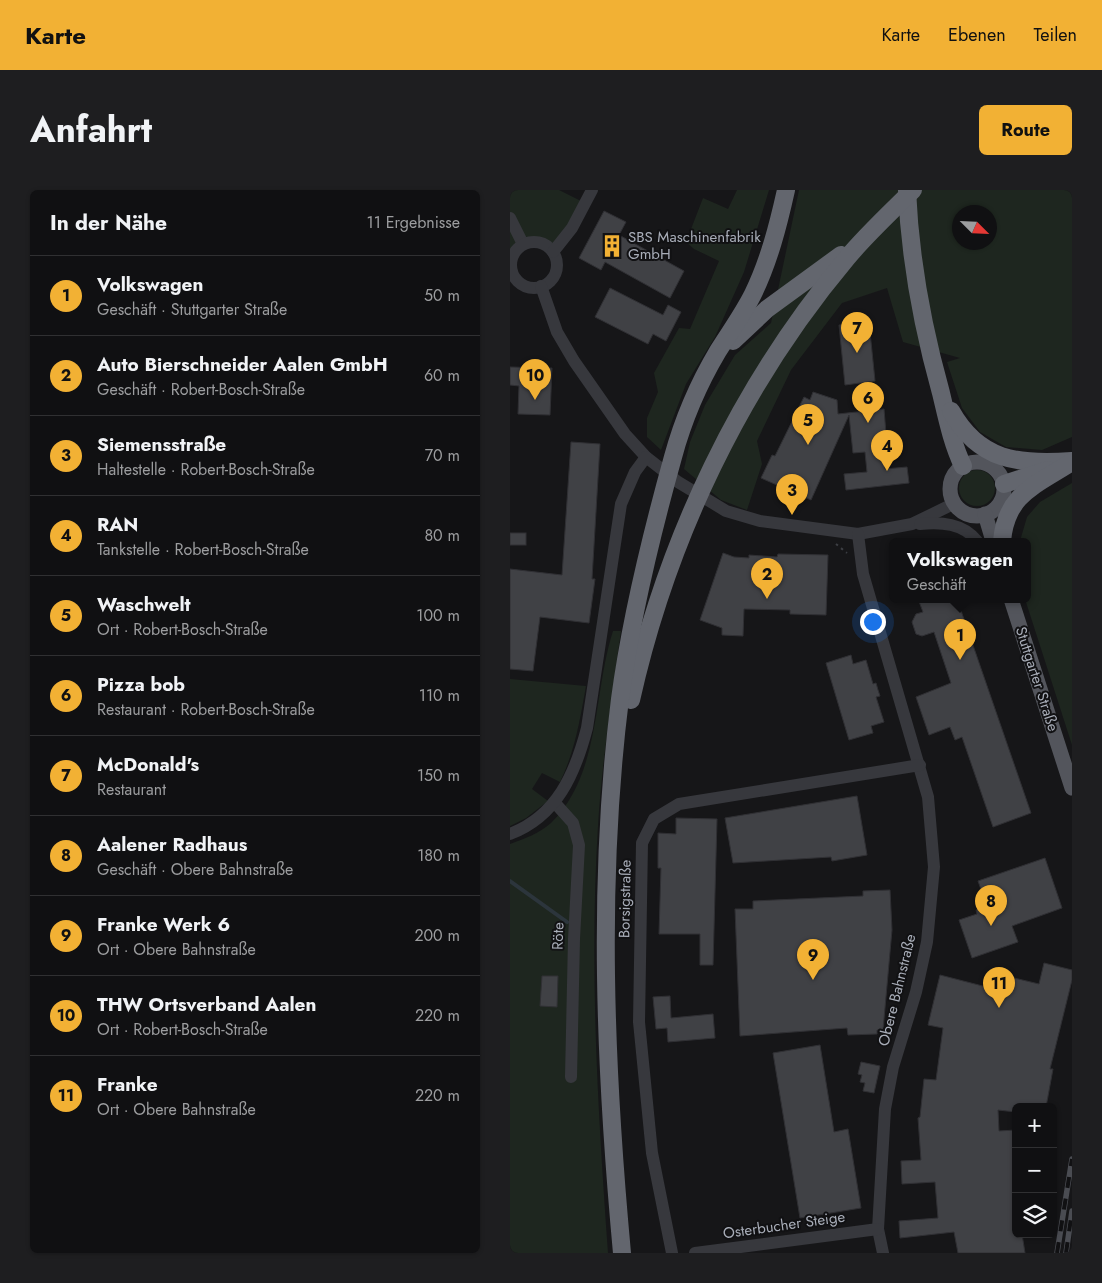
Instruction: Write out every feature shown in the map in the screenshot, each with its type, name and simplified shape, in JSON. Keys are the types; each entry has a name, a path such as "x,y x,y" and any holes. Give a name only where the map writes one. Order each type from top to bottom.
{"highway":[{"path":"621,1246 610,1101 607,1022 608,861 616,734 630,636 664,492 688,412 705,376 745,309 760,277 773,243 786,190"},
{"path":"907,190 912,263 938,382 956,450 963,466"},
{"path":"612,788 646,640 694,510 729,432 776,352 833,274 860,242 913,190"},
{"path":"705,376 725,350 767,309 860,242"},
{"path":"938,382 959,426 974,442 989,451 1015,461 1032,463 1072,462"},
{"path":"1004,484 1072,462"},
{"path":"1002,538 1005,522 1015,501 1072,462"}],"main road":[{"path":"976,462 988,464 998,472 1004,484 1000,503 985,514 968,514 954,503 951,487 952,479 963,466 976,462"},
{"path":"985,514 992,538"},
{"name":"Stuttgarter Straße","path":"1012,603 1072,788"}],"street":[{"path":"553,252 572,228 592,190"},
{"path":"510,218 524,244"},
{"path":"540,243 553,252 556,261 555,272 550,281 541,286 524,286 511,274 513,256 524,244 540,243"},
{"path":"541,286 557,332 574,361 625,434 646,457 678,482 726,511 760,521 858,534 912,524 934,523 953,525 974,538"},
{"path":"510,834 538,818 555,803 567,785 580,756 621,504 635,472 646,457"},
{"path":"912,524 954,503"},
{"name":"Obere Bahnstraße","path":"858,534 863,574 920,765 932,830 932,896 927,942 916,992 893,1067 885,1109 878,1229 883,1253"},
{"name":"Borsigstraße","path":"672,1253 652,1153 644,1088 639,1022 642,843 654,819 679,804 920,765"},
{"name":"Röte","path":"555,803 573,824 580,845 574,939 571,1077"},
{"name":"Osterbucher Steige","path":"696,1253 739,1250 878,1229"}],"path":[{"path":"824,531 825,542 835,544 848,554 860,554"}],"shaded area":[{"path":"510,190 559,190 585,203 553,252 540,243 523,244 513,256 512,273 510,274"},
{"path":"737,190 769,190 744,272 715,337 686,384 661,450 647,437 647,418 658,392 654,373 679,328 690,329 719,261 694,249 686,242 703,198 728,209"},
{"path":"799,190 1072,190 1072,437 1042,450 1006,447 980,432 962,408 947,362 960,358 903,342 887,288 842,303 791,370 757,441 762,464 747,510 721,500 684,469 690,442 705,405 735,355 771,323"},
{"path":"977,470 984,471 990,475 994,481 994,495 990,501 984,505 977,506 970,505 964,501 960,495 959,488 960,481 964,475 970,471"},
{"path":"1072,483 1072,745 1026,603 1031,603 1031,538 1021,538 1027,517 1040,502"},
{"path":"613,631 621,631 600,802 594,933 598,1093 608,1253 510,1253 510,844 547,827 567,803 579,781 593,732"},
{"path":"510,679 586,686 573,747 560,782 542,773 532,789 548,801 526,818 510,826"}],"building":[{"name":"SBS Maschinenfabrik GmbH","path":"604,211 626,222 619,235 684,271 670,298 605,262 601,270 579,258"},
{"path":"610,288 663,315 668,305 681,312 666,341 653,334 648,344 595,317"},
{"path":"869,322 875,381 845,385 839,325"},
{"path":"510,367 552,368 550,415 518,414 519,386 510,385"},
{"path":"813,392 837,400 838,414 884,409 886,434 881,435 885,469 907,467 909,483 846,490 844,474 867,472 865,452 853,453 849,415 811,500 761,478 772,455 775,456 804,397 810,400"},
{"path":"571,442 600,444 592,579 595,579 589,623 540,617 533,671 510,669 510,569 562,575"},
{"path":"510,533 526,533 526,545 510,545"},
{"path":"723,553 734,557 749,558 749,555 777,557 778,554 828,555 826,615 790,614 790,610 744,609 743,636 722,635 722,628 700,620"},
{"path":"920,603 958,603 1031,813 993,827 962,737 955,740 950,727 929,735 916,697 951,683 934,632 922,636 916,634 912,622 916,614 923,612"},
{"path":"851,655 853,664 866,660 873,684 876,683 880,696 876,697 884,722 871,726 873,733 849,740 826,663"},
{"path":"857,796 867,855 832,861 831,857 733,863 725,818"},
{"path":"676,818 717,819 713,965 700,965 700,934 659,934 661,868 658,868 658,833 676,834"},
{"path":"1045,858 1062,908 1012,926 1018,942 972,958 959,920 977,914 976,910 987,906 978,881"},
{"path":"890,890 892,930 883,1030 877,1030 877,1034 848,1035 847,1028 740,1036 735,909 753,909 753,901 863,896 863,891"},
{"path":"1044,963 1072,970 1072,980 1050,1069 1053,1069 1047,1103 1012,1103 1012,1112 998,1110 999,1131 1012,1130 1012,1238 1023,1238 1025,1253 958,1253 954,1232 900,1238 899,1221 938,1218 935,1182 902,1184 901,1161 921,1160 918,1118 920,1117 924,1079 936,1080 943,1028 928,1025 940,975 1002,991 1006,976 1039,984"},
{"path":"542,976 558,976 557,1007 540,1006"},
{"path":"670,996 671,1018 713,1014 715,1038 668,1042 667,1028 656,1029 653,997"},
{"path":"820,1045 834,1132 848,1129 861,1208 800,1218 773,1053"},
{"path":"861,1062 880,1066 874,1093 863,1091 865,1083 860,1082 862,1075 858,1074"}],"waterway":[{"path":"510,881 567,922"}],"railway":[{"path":"1057,1253 1072,1159"},
{"path":"1066,1253 1072,1211"}],"place":[{"name":"SBS Maschinenfabrik GmbH","path":"612,246"},
{"name":"McDonald's","path":"857,353"},
{"name":"THW Ortsverband Aalen","path":"535,400"},
{"name":"Pizza bob","path":"868,423"},
{"name":"Waschwelt","path":"808,445"},
{"name":"RAN","path":"887,471"},
{"name":"Siemensstraße","path":"792,515"},
{"name":"Auto Bierschneider Aalen GmbH","path":"767,599"},
{"name":"Volkswagen","path":"960,660"},
{"name":"Aalener Radhaus","path":"991,926"},
{"name":"Franke Werk 6","path":"813,980"},
{"name":"Franke","path":"999,1008"}]}
